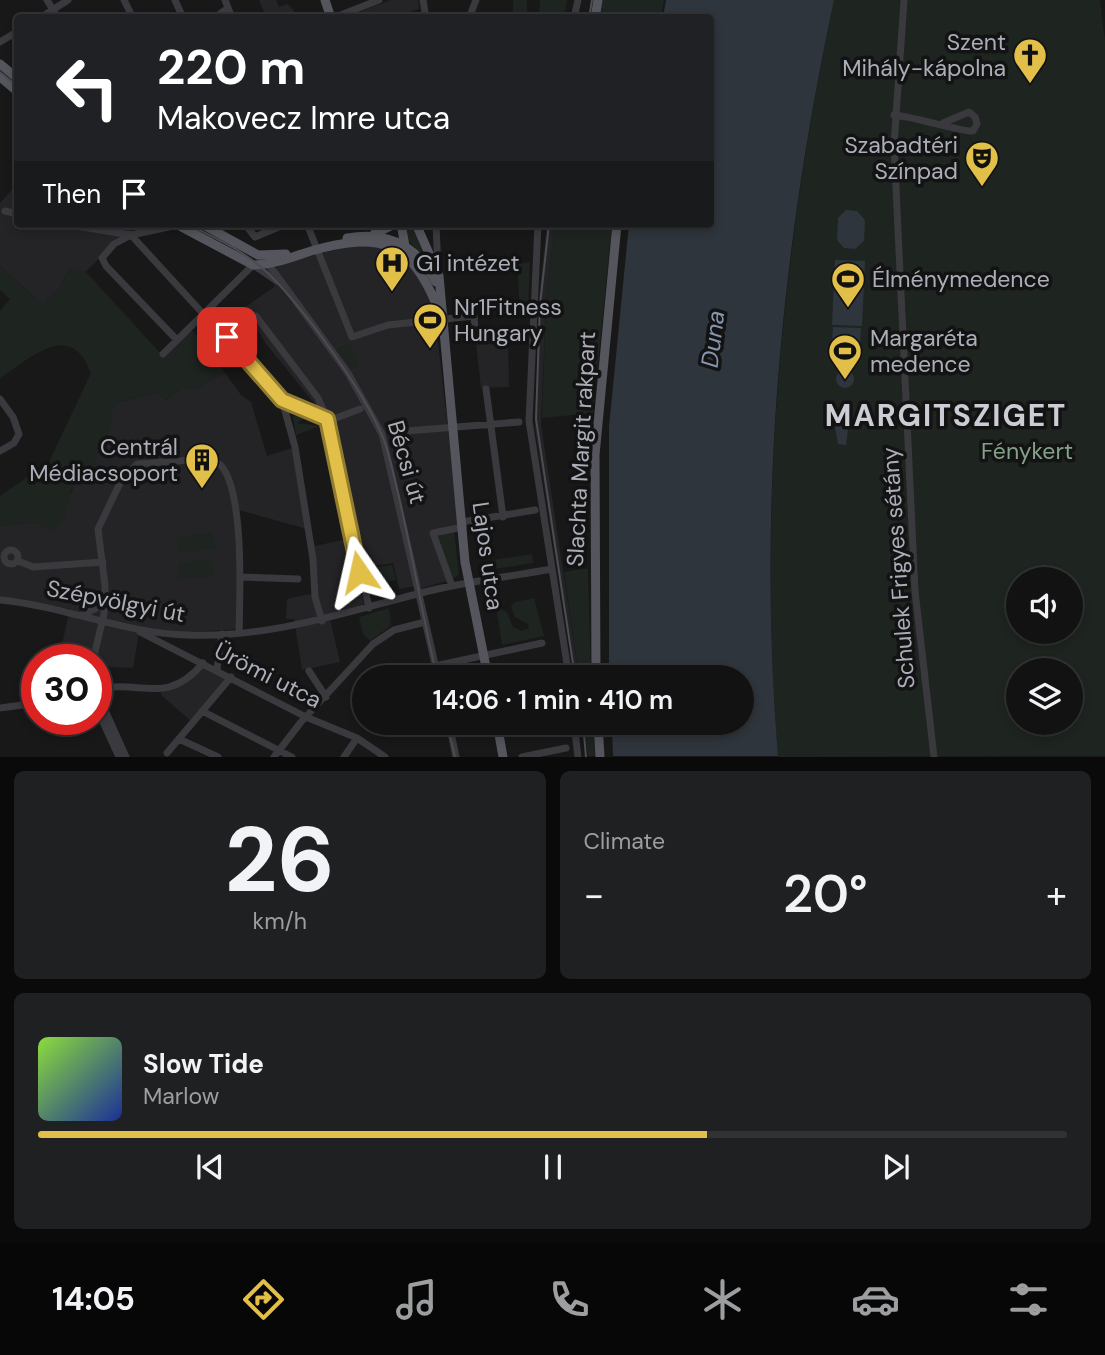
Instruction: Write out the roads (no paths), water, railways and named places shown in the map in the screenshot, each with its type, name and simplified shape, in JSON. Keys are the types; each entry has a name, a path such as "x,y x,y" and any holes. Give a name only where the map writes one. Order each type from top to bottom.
{"main road":[{"path":"0,64 14,76"},
{"path":"0,77 14,89"},
{"name":"Bécsi út","path":"183,228 253,265"},
{"name":"Bécsi út","path":"209,228 258,255"},
{"path":"258,255 279,256 391,228"},
{"name":"Lajos utca","path":"401,228 411,259 427,281 441,317"},
{"name":"Lajos utca","path":"418,228 439,276 469,583 485,665"},
{"name":"Slachta Margit rakpart","path":"596,665 595,455 617,228"},
{"path":"371,235 405,244 429,270 440,297"},
{"path":"253,265 272,266 315,248 368,243 400,250 411,259"},
{"path":"499,735 503,757"},
{"path":"599,735 600,757"}],"street":[{"path":"47,0 56,14"},
{"path":"46,14 68,0"},
{"path":"342,14 379,0"},
{"name":"Schulek Frigyes sétány","path":"904,0 894,115 915,591 934,757"},
{"path":"894,115 943,123"},
{"path":"5,211 14,213"},
{"path":"88,228 131,235 282,400 327,419 360,409"},
{"path":"156,228 131,235 114,244 102,258 106,266 177,340"},
{"path":"248,228 255,237 276,228"},
{"path":"308,228 352,337 388,325 441,317 474,316 476,340 506,337"},
{"name":"Lajos utca","path":"436,228 439,276"},
{"path":"538,228 530,421 567,665"},
{"name":"Bécsi út","path":"258,255 272,266 280,284 361,392 382,434 435,665"},
{"path":"163,354 253,265"},
{"name":"Bécsi út","path":"253,265 280,284"},
{"path":"256,316 318,398 327,419 369,608"},
{"path":"486,389 503,516"},
{"path":"0,399 13,417 19,434 14,443 0,451"},
{"path":"282,400 295,447 313,559 314,587 322,621"},
{"path":"406,431 519,422"},
{"path":"97,644 103,619 104,597 98,529 128,471 137,464 204,459 214,460 221,466 232,490 240,577 239,633"},
{"path":"452,586 433,533 462,524 535,510"},
{"path":"18,561 33,567 103,562"},
{"name":"Szépvölgyi út","path":"0,600 31,603 166,634 277,631 419,593 552,569"},
{"path":"240,577 298,579"},
{"path":"82,615 100,606 104,597"},
{"path":"276,753 373,644 387,633 425,622"},
{"name":"Ürömi utca","path":"130,626 306,717 357,738 385,757"},
{"path":"166,634 170,646"},
{"path":"217,669 222,634"},
{"path":"439,665 542,643"},
{"path":"112,687 160,690 196,671 203,663"},
{"path":"309,671 326,697"},
{"path":"167,753 231,677"},
{"path":"0,708 21,705"},
{"path":"202,712 276,753 292,757"},
{"path":"112,733 119,751"},
{"path":"111,735 119,751 127,757"},
{"path":"451,735 456,757"},
{"path":"575,735 578,757"},
{"path":"344,757 357,738"},
{"path":"179,739 218,757"},
{"path":"522,757 566,748"}],"water":[{"name":"Duna","path":"666,0 834,0 800,187 778,376 770,566 778,756 613,756 612,735 754,735 754,665 609,665 609,427 629,228 714,228 714,14 664,14"},
{"path":"846,210 857,211 865,220 864,241 855,249 844,248 837,240 838,218"},
{"path":"835,260 865,261 862,326 832,325"},
{"path":"833,327 861,328 860,343 832,342"},
{"path":"831,344 861,345 860,357 831,356"},
{"name":"Margaréta medence","path":"845,370 851,373 854,379 851,385 845,388 839,385 836,379 839,373"},
{"path":"837,412 850,414 846,445 838,444 834,422"}],"tram line":[{"path":"590,14 592,0"},
{"path":"0,72 14,84"},
{"path":"196,228 244,255 277,282 314,326 367,406 387,449 434,665"},
{"path":"549,228 540,305 536,419 573,665"},
{"path":"450,735 455,757"},
{"path":"584,735 586,757"}],"place":[{"name":"Szent Mihály-kápolna","path":"1030,85"},
{"name":"Szabadtéri Színpad","path":"982,188"},
{"name":"G1 intézet","path":"392,293"},
{"name":"Élménymedence","path":"848,309"},
{"name":"Nr1Fitness Hungary","path":"430,350"},
{"name":"Margaréta medence","path":"845,381"},
{"name":"Centrál Médiacsoport","path":"202,490"}],"district":[{"name":"MARGITSZIGET","path":"946,416"}],"park label":[{"name":"Fénykert","path":"1027,451"}]}
